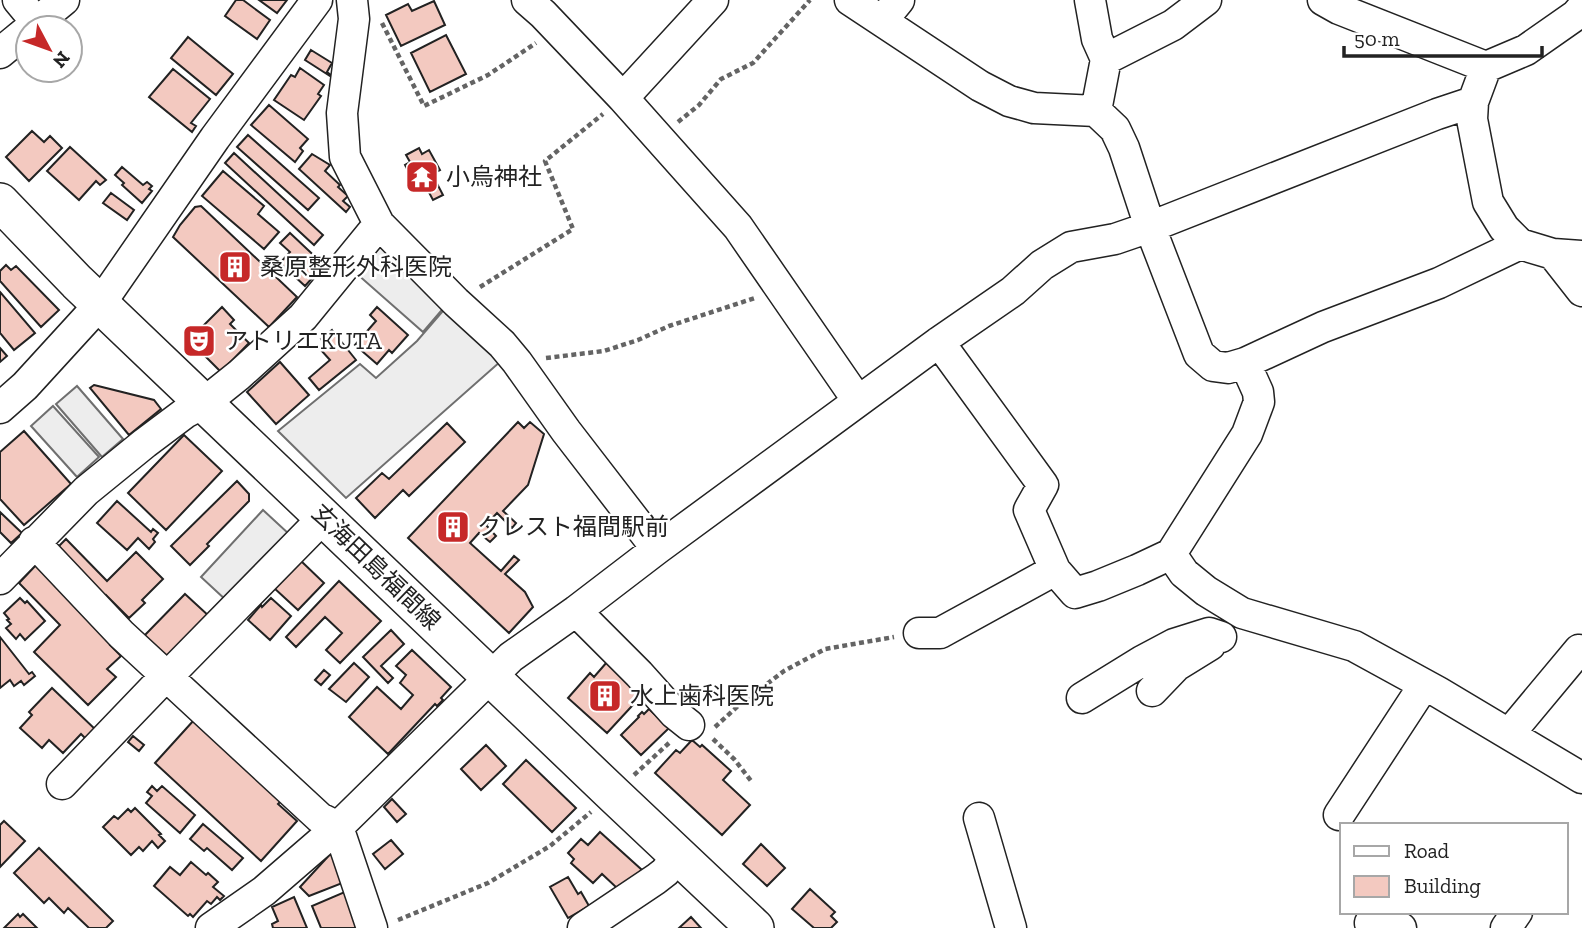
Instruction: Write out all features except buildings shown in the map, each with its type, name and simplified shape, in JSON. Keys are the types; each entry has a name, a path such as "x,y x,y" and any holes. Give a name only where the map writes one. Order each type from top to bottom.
{"main road":[{"name":"玄海田島福間線","path":"0,202 100,304 755,928"}],"street":[{"path":"47,14 64,0"},
{"path":"0,408 25,386 100,304 215,138 317,0"},
{"path":"352,0 354,19 342,113 345,157 379,224 502,344 657,549"},
{"path":"527,0 623,98 738,228 858,401"},
{"path":"623,98 713,0"},
{"path":"850,0 890,10 980,86 1009,101 1034,108 1096,111 1115,129 1199,354 1213,366 1228,368 1245,363 1323,327 1439,284 1520,244"},
{"path":"1090,0 1097,38 1106,59 1096,111"},
{"path":"1106,59 1173,25 1206,0"},
{"path":"1323,0 1339,9 1486,67 1526,50 1580,14"},
{"path":"0,53 14,42"},
{"path":"1486,67 1473,102 1472,119 1488,202 1504,228 1520,244 1553,254 1582,256"},
{"path":"211,928 264,891 338,827 512,656 858,401 1013,291 1042,265 1071,247 1115,239 1150,228 1425,118 1473,102"},
{"path":"0,579 86,491 185,413 204,403 239,375 303,317 379,224"},
{"path":"1553,254 1582,291"},
{"path":"939,342 1043,485 1029,510 1055,569 1075,593 1098,586 1171,554 1247,434 1259,402 1258,392 1245,363"},
{"path":"62,784 324,517"},
{"path":"34,542 121,634 320,818 338,827 380,926"},
{"path":"1171,554 1184,573 1206,591 1242,613 1354,646 1582,778"},
{"path":"919,633 940,633 1055,569"},
{"path":"576,611 674,713 689,725"},
{"path":"1152,691 1176,666 1222,637 1242,613"},
{"path":"1082,698 1174,644 1209,634 1222,637"},
{"path":"1509,734 1579,650"},
{"path":"1339,816 1423,685"},
{"path":"979,818 1012,928"},
{"path":"583,928 656,879 678,856"},
{"path":"1370,921 1401,928"}],"path":[{"path":"658,138 699,105 722,79 753,64 810,0"},
{"path":"382,23 424,106 488,75 557,29"},
{"path":"456,302 573,229 545,161 623,98"},
{"path":"517,362 604,351 669,326 750,301 778,287"},
{"path":"752,782 708,734 738,706 784,671 825,649 919,633"},
{"path":"634,776 689,725"},
{"path":"380,926 488,883 550,846 597,807"}],"shaded area":[{"path":"384,242 447,304 423,332 357,274"},
{"path":"448,305 501,361 346,498 278,431 360,364 376,378 417,341"},
{"path":"77,386 123,439 102,457 56,404"},
{"path":"53,406 99,457 77,477 31,426"},
{"path":"263,510 289,534 227,601 201,577"}],"place":[{"name":"小烏神社","path":"422,177"},
{"name":"桑原整形外科医院","path":"235,267"},
{"name":"アトリエKUTA","path":"199,341"},
{"name":"クレスト福間駅前","path":"453,527"},
{"name":"水上歯科医院","path":"605,696"}]}
